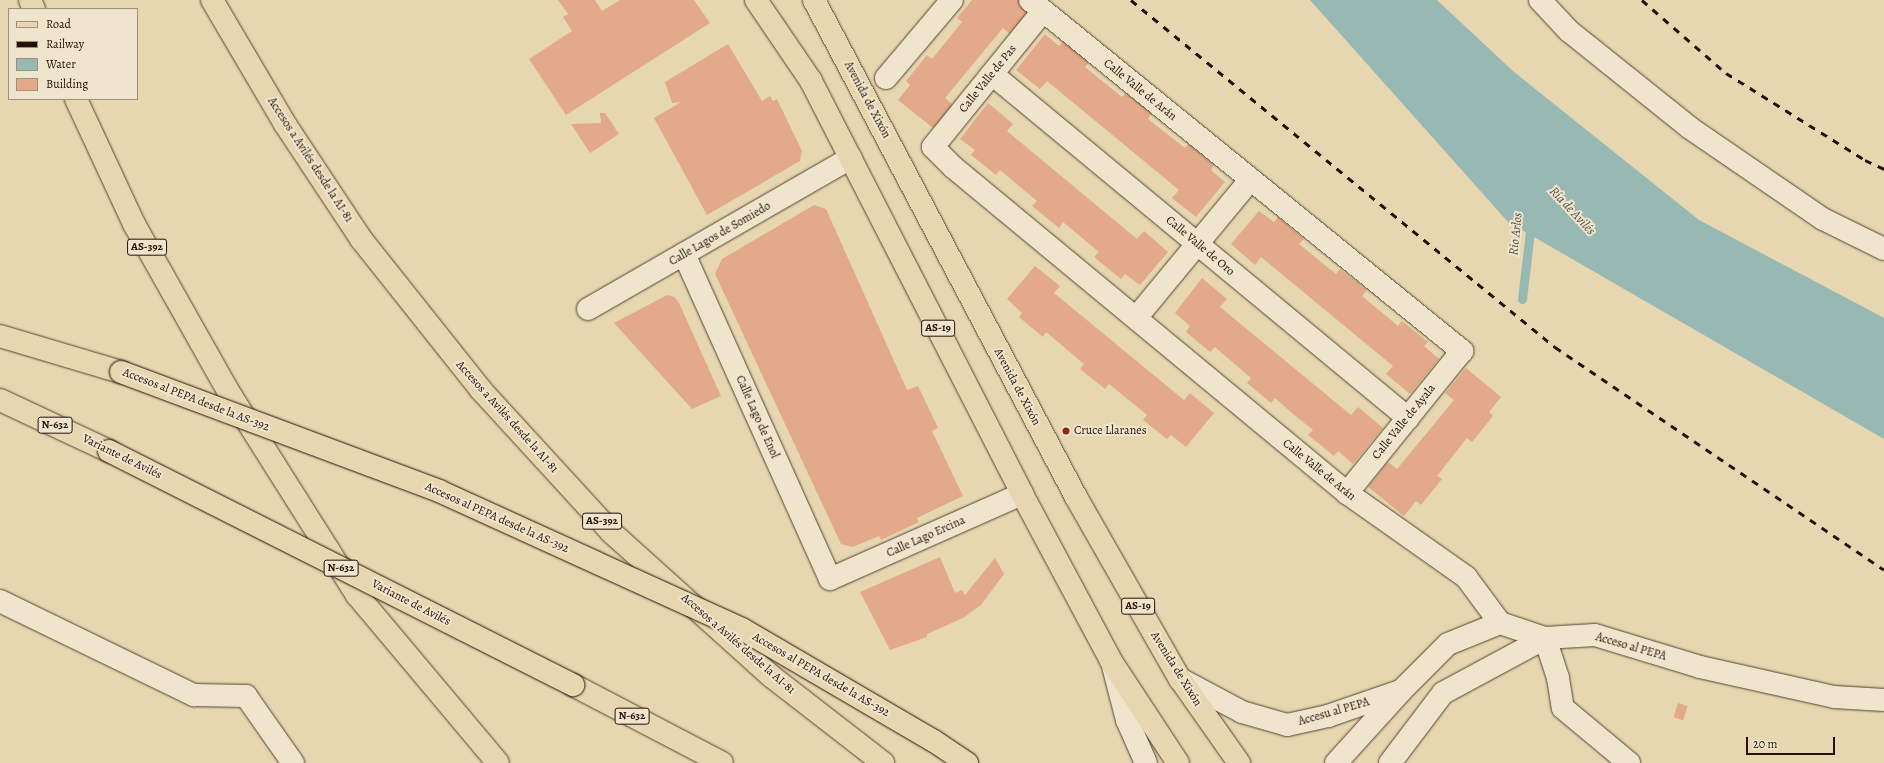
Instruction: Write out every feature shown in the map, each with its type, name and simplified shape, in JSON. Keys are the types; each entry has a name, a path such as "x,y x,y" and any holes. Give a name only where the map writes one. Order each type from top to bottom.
{"main road":[{"name":"Accesos a Avilés desde la AI-81","path":"212,0 285,124 361,239 481,390 611,532 771,676 883,763"},
{"name":"AS-19","path":"756,0 811,81 1022,494 1111,661 1178,763"},
{"name":"Avenida de Xixón","path":"814,0 1050,449 1180,679 1239,763"},
{"name":"AS-392","path":"76,100 134,224 228,391 352,588 498,763"},
{"name":"Accesos al PEPA desde la AS-392","path":"0,336 121,372 439,491 742,628 934,741 967,763"},
{"name":"Variante de Avilés","path":"0,400 109,450 573,685 722,763"},
{"name":"Variante de Avilés","path":"691,747 714,763"},
{"path":"691,747 710,763"}],"street":[{"path":"886,78 952,0"},
{"path":"1540,0 1569,31 1690,128 1822,219 1884,249"},
{"name":"Calle Valle de Pas","path":"933,147 992,74 1037,6"},
{"name":"Calle Valle de Arán","path":"1037,6 1462,351"},
{"name":"Calle Valle de Oro","path":"992,74 1408,418"},
{"name":"Calle Valle de Arán","path":"933,147 953,167 1347,494 1466,577 1500,623"},
{"name":"Calle Lagos de Somiedo","path":"588,309 851,158"},
{"path":"1136,318 1250,180"},
{"name":"Calle Lago de Enol","path":"684,254 830,579"},
{"name":"Calle Valle de Ayala","path":"1347,494 1462,351"},
{"name":"Calle Lago Ercina","path":"830,579 1022,494"},
{"path":"0,601 194,695 246,696 293,763"},
{"path":"1336,763 1401,691 1448,644 1500,623"},
{"name":"Acceso al PEPA","path":"1500,623 1545,638 1595,635 1700,667 1834,697 1884,700"},
{"path":"1396,759 1444,693 1545,638 1558,678 1563,708 1629,763"},
{"path":"1111,661 1127,720 1146,763"},
{"name":"Accesu al PEPA","path":"1180,679 1242,712 1287,725 1328,716 1401,691"}],"water":[{"name":"Ría de Avilés","path":"1310,0 1437,0 1514,72 1699,220 1884,318 1884,439 1508,222"}],"building":[{"path":"558,0 595,0 602,11 620,0 694,0 710,23 566,115 529,59 572,31 563,17 568,14"},
{"path":"972,0 1018,0 1030,10 1010,34 1003,28 945,98 953,105 933,128 898,100 910,85 906,81 927,55 932,59 962,22 957,18"},
{"path":"1045,34 1059,46 1064,40 1089,62 1085,67 1122,97 1126,93 1152,113 1148,119 1185,148 1189,144 1214,165 1211,170 1225,182 1196,217 1172,198 1179,190 1047,81 1040,89 1016,70"},
{"path":"728,44 762,101 770,96 773,101 777,99 802,151 800,161 707,215 654,118 681,102 672,103 665,82"},
{"path":"988,103 1013,124 1007,131 1137,239 1144,231 1168,252 1140,285 1125,274 1121,279 1094,257 1099,252 1063,222 1059,228 1032,206 1037,201 1000,170 996,175 971,155 975,150 960,139"},
{"path":"600,113 605,113 619,134 590,153 571,124 601,123"},
{"path":"814,205 826,209 907,390 918,386 938,428 932,431 963,496 917,518 919,522 881,540 879,536 853,547 841,544 715,274 722,259"},
{"path":"1259,211 1274,222 1278,217 1304,239 1299,244 1336,274 1340,269 1367,290 1362,296 1398,326 1402,321 1428,342 1424,346 1439,359 1410,394 1386,374 1393,366 1261,257 1255,265 1231,244"},
{"path":"1035,266 1060,286 1054,293 1184,400 1190,393 1214,413 1186,447 1171,435 1167,439 1143,420 1147,415 1109,384 1105,389 1080,369 1084,364 1046,332 1043,337 1019,317 1022,313 1007,299"},
{"path":"1202,278 1227,299 1220,307 1351,415 1358,407 1383,428 1353,464 1338,451 1334,456 1308,435 1313,430 1275,398 1271,403 1247,383 1251,378 1215,347 1210,352 1186,332 1190,326 1175,313"},
{"path":"667,295 674,297 679,303 721,396 692,409 614,323"},
{"path":"1466,368 1501,397 1489,412 1493,416 1472,442 1467,438 1437,476 1442,479 1421,505 1416,501 1404,516 1368,487 1388,462 1397,469 1454,400 1445,393"},
{"path":"940,557 955,593 962,590 965,595 995,558 1004,574 981,605 963,618 927,634 927,637 890,650 860,592"},
{"path":"1678,703 1688,706 1683,720 1674,717"}],"waterway":[{"name":"Rio Arlos","path":"1522,299 1531,223"}],"railway":[{"path":"1131,0 1555,347 1884,570"},
{"path":"1642,0 1726,73 1865,160 1884,169"}],"place":[{"name":"Cruce Llaranes","path":"1066,431"}]}
